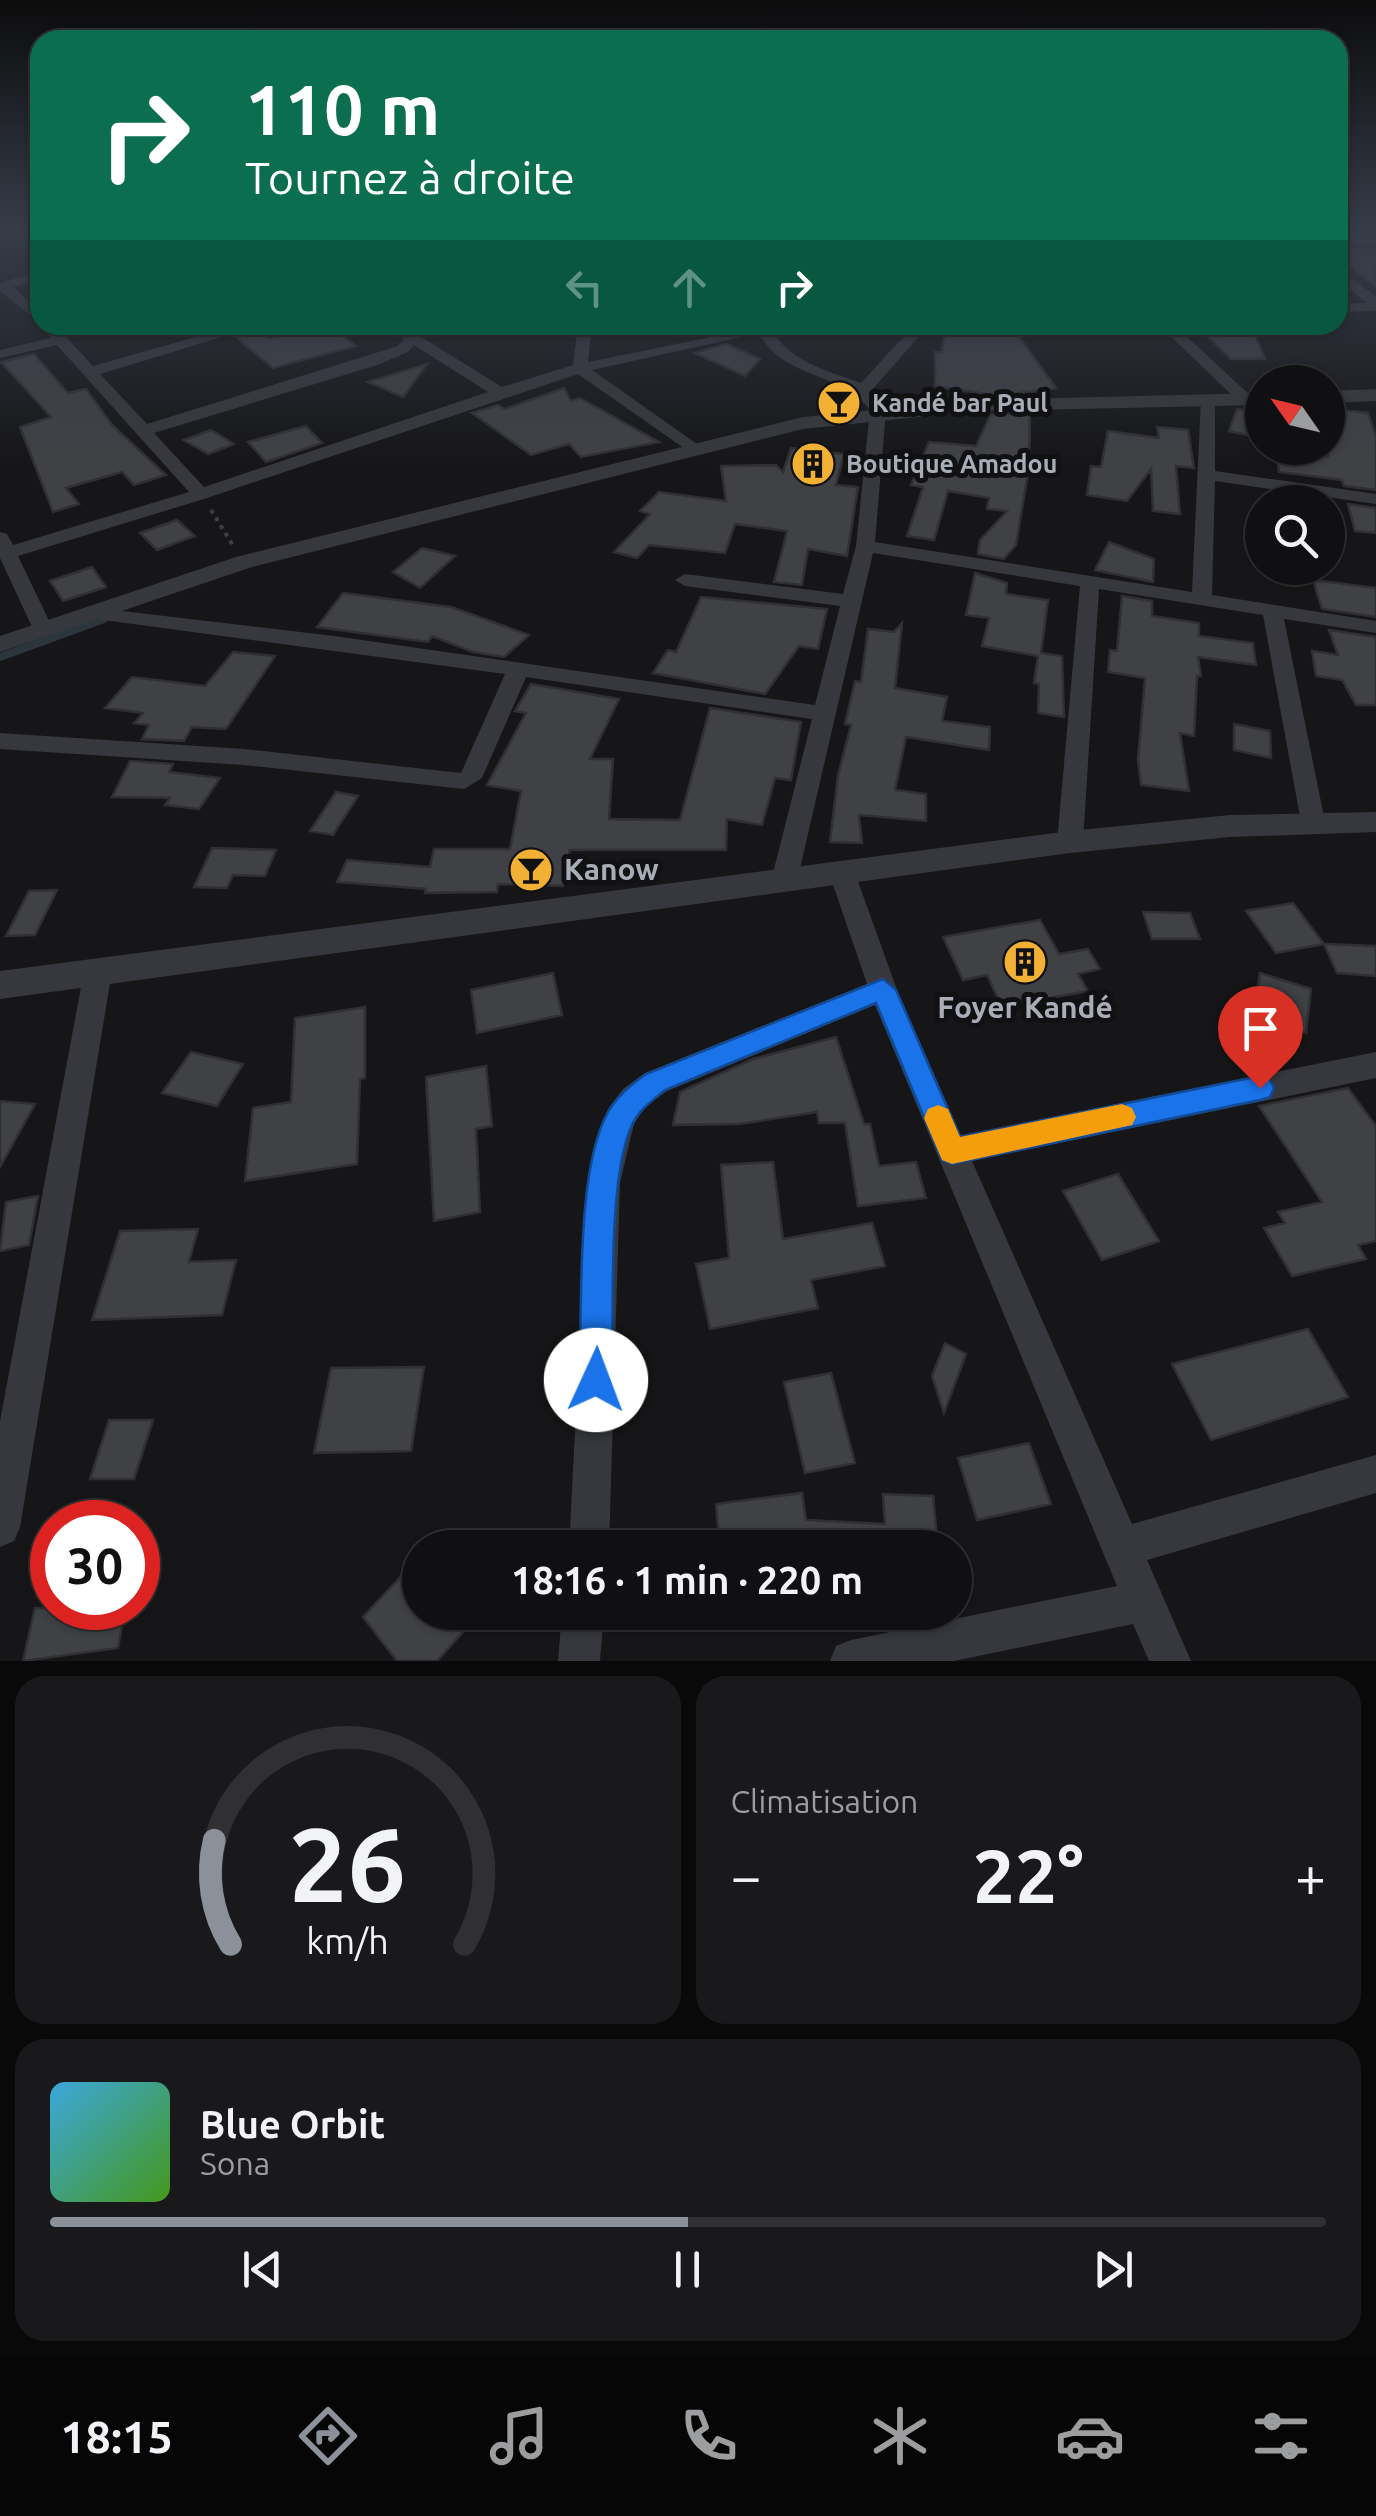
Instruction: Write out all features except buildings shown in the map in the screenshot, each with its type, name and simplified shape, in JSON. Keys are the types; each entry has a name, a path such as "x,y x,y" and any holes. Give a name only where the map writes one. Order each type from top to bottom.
{"street":[{"path":"58,335 201,494"},
{"path":"93,370 214,335"},
{"path":"407,335 500,393"},
{"path":"580,368 584,335"},
{"path":"43,629 5,545 201,494 580,368 723,335"},
{"path":"766,335 792,357 864,390 878,410 865,546 786,877"},
{"path":"864,390 913,335"},
{"path":"1178,335 1245,391"},
{"path":"146,430 372,362 403,349 412,338"},
{"path":"0,354 63,339"},
{"path":"580,368 691,448"},
{"path":"1345,397 1375,396"},
{"path":"1202,601 1209,399"},
{"path":"0,644 244,562 691,448 878,410 1042,400 1245,399"},
{"path":"1209,475 1376,499"},
{"path":"865,546 1376,628"},
{"path":"684,580 850,601"},
{"path":"1070,842 1090,582"},
{"path":"1274,613 1313,822"},
{"path":"88,614 518,668 826,714"},
{"path":"0,741 244,757 464,781 470,778 518,668"},
{"path":"0,984 1070,842 1313,822 1372,827"},
{"path":"842,873 883,990 1170,1661"},
{"path":"0,1527 98,972"},
{"path":"590,1530 604,1183 619,1119 634,1098 656,1082 883,990"},
{"path":"952,1151 1376,1065"},
{"path":"1122,1546 1376,1474"},
{"path":"851,1661 1144,1601"},
{"path":"579,1661 582,1630"}],"path":[{"path":"201,494 244,562"}],"waterway":[{"path":"0,657 104,619"}],"slow traffic":[{"path":"938,1118 952,1151 1122,1117"}],"place":[{"name":"Kandé bar Paul","path":"839,403"},
{"name":"Boutique Amadou","path":"813,464"},
{"name":"Kanow","path":"531,870"},
{"name":"Foyer Kandé","path":"1025,962"}],"route":[{"path":"596,1380 604,1183 610,1148 619,1119 634,1098 656,1082 883,990 952,1151 1260,1088"}]}
